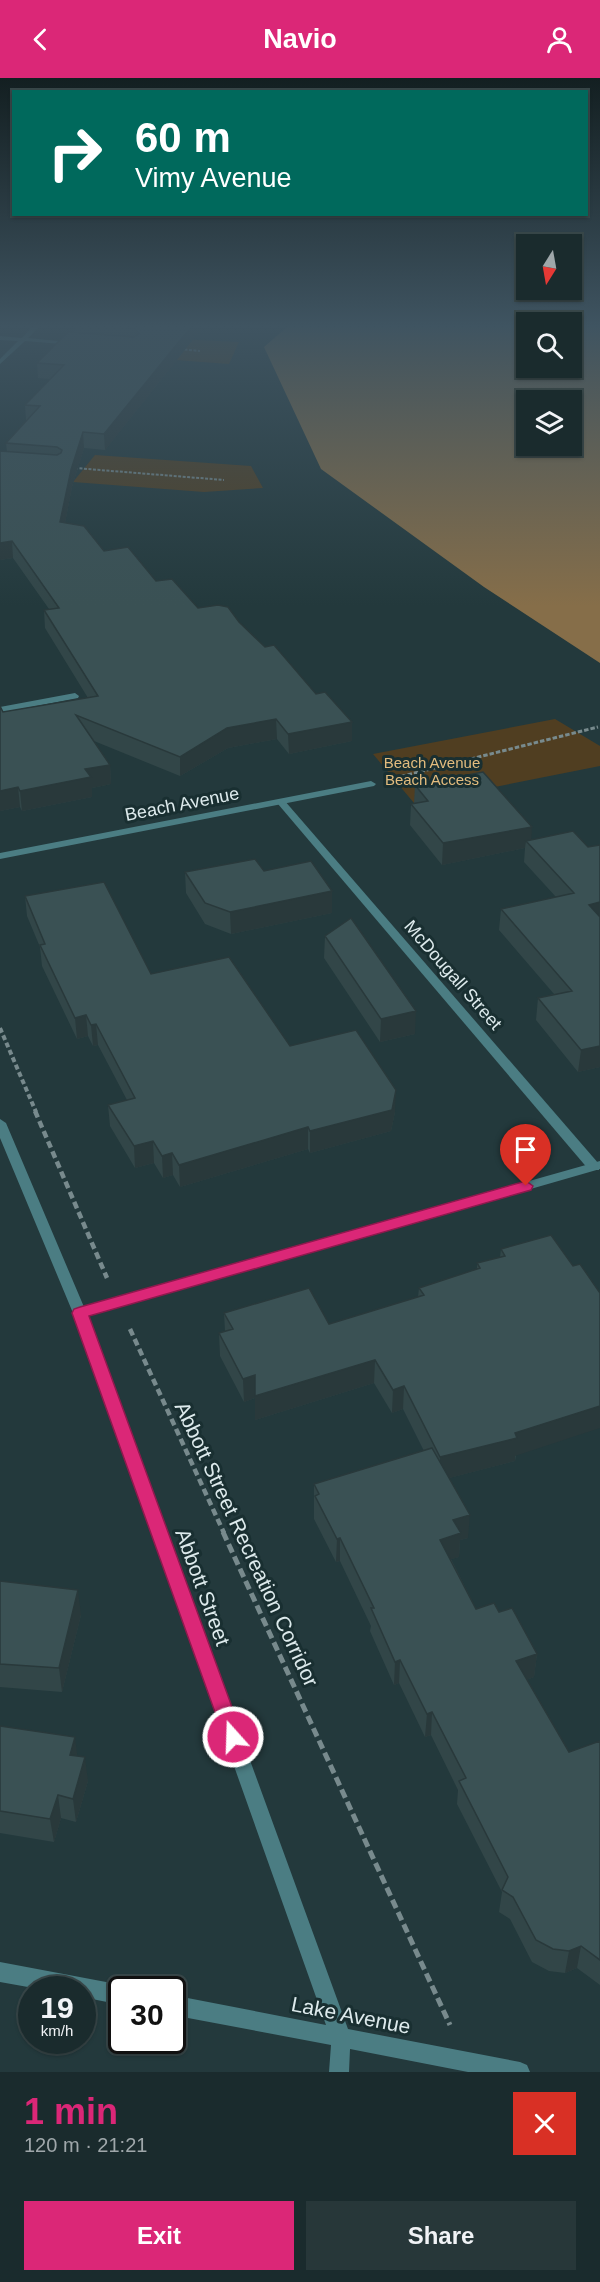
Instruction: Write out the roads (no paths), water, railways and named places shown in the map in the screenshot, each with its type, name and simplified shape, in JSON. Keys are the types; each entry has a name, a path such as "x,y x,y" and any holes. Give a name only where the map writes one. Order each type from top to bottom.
{"street":[{"path":"0,710 75,696"},
{"name":"Beach Avenue","path":"0,856 371,784"},
{"name":"McDougall Street","path":"281,802 598,1168"},
{"name":"Abbott Street","path":"0,1123 80,1313 341,2038 339,2072"},
{"path":"80,1313 598,1168"},
{"path":"0,1972 108,1992"},
{"name":"Lake Avenue","path":"186,2008 520,2072"}],"park label":[{"name":"Beach Avenue Beach Access","path":"432,770"}]}
